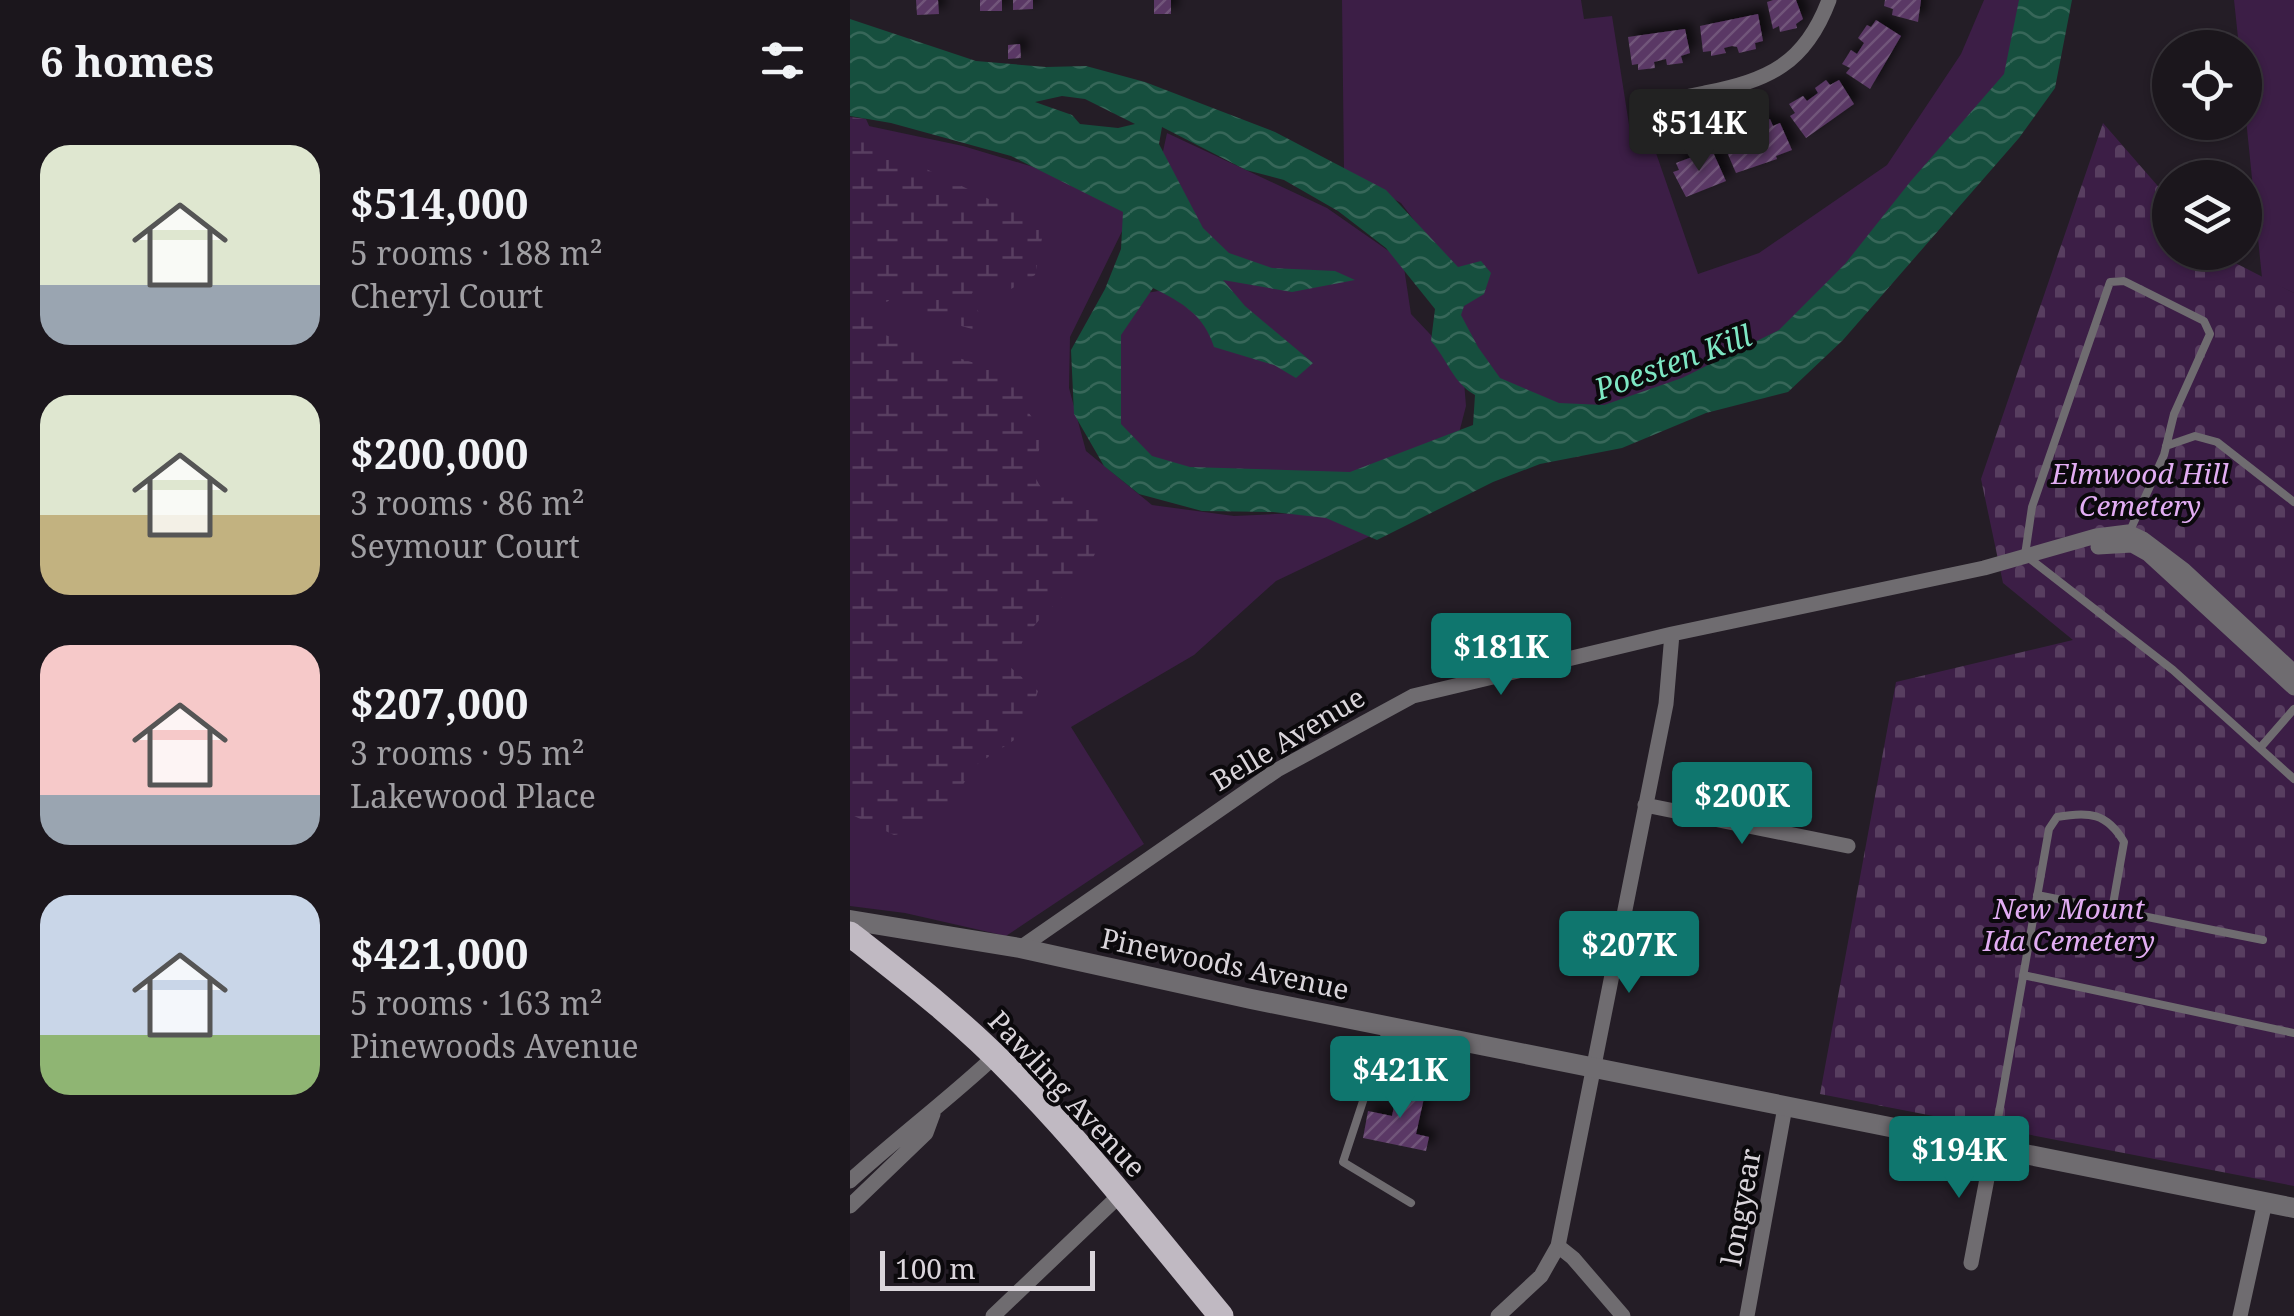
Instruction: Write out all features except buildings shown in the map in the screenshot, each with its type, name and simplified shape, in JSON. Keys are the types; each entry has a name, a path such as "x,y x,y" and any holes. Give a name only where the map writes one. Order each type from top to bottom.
{"main road":[{"name":"Pawling Avenue","path":"850,934 918,987 995,1056 1121,1194 1221,1316"}],"street":[{"path":"1650,117 1673,99 1746,85 1786,65 1821,22 1830,0"},
{"path":"2130,538 2143,539 2184,570 2294,672"},
{"path":"2130,538 2294,688"},
{"name":"Belle Avenue","path":"1020,948 1277,770 1413,696 1672,634 1984,568 2025,555 2054,557 2130,538"},
{"path":"1498,1316 1541,1276 1558,1246 1666,704 1672,634"},
{"path":"1644,805 1848,846"},
{"name":"Pinewoods Avenue","path":"850,920 1020,948 1592,1068 2294,1208"},
{"path":"850,1182 912,1124 932,1114 995,1056"},
{"name":"longyear","path":"1747,1316 1785,1107"},
{"path":"851,1203 926,1134 932,1114"},
{"path":"1970,1263 1992,1147"},
{"path":"993,1316 1121,1194"},
{"path":"2240,1316 2265,1202"},
{"path":"1558,1246 1623,1316"}],"lane":[{"path":"2130,538 2166,446 2174,414 2210,334 2204,322 2124,281 2110,282 2032,507 2025,555 2173,670 2294,779"},
{"path":"2166,446 2194,436 2217,442 2294,502"},
{"path":"2260,748 2294,709"},
{"path":"1992,1147 2049,828 2057,817 2096,816 2114,826 2124,842 2112,910"},
{"path":"2037,895 2263,940"},
{"path":"2023,975 2294,1032"},
{"path":"1387,1026 1344,1162 1411,1203"}],"green space":[{"path":"1342,0 1581,0 1584,19 1612,16 1633,150 1656,153 1698,274 1759,253 1887,165 1961,54 1984,0 2023,0 2007,84 1879,243 1774,336 1692,380 1606,408 1558,408 1498,382 1458,315 1451,269 1401,203 1344,172"},
{"path":"2234,0 2294,0 2294,293 2262,278 2262,160 2250,160 2248,140 2262,140 2262,30 2237,30"},
{"path":"850,117 866,119 878,146 1024,216 1043,233 1035,275 1011,289 982,283 968,298 985,320 990,334 940,320 893,299 875,307 885,335 981,365 1043,390 1027,410 1043,434 1033,474 1048,499 1089,495 1099,515 1101,534 1086,570 1029,632 1010,667 1038,691 1025,733 973,767 947,813 929,829 894,835 850,814"},
{"path":"850,122 963,146 1060,175 1134,207 1070,337 1069,388 1086,451 1152,505 1234,516 1338,511 1450,498 1276,581 1194,655 1071,727 1144,844 1006,936 905,913 850,906"},
{"path":"2103,123 2152,179 2152,270 2249,270 2294,293 2294,1186 1820,1094 1896,682 2073,640 2003,583 1981,479"},
{"path":"1167,133 1327,208 1403,261 1411,314 1463,369 1466,406 1451,464 1378,484 1196,473 1148,457 1117,421 1117,335 1146,293 1221,281 1162,156"}],"water":[{"path":"2019,0 2072,0 2055,88 2019,138 1843,340 1788,392 1706,413 1622,448 1540,464 1493,482 1377,540 1326,518 1273,512 1202,511 1139,494 1104,466 1074,414 1071,350 1105,289 1121,249 1123,212 1011,156 891,123 850,116 850,19 976,61 1086,66 1145,82 1275,132 1386,190 1458,267 1481,261 1491,273 1484,294 1464,306 1461,315 1500,378 1559,403 1604,405 1682,378 1779,330 1845,264 2004,74","holes":["1062,96 1085,99 1135,124 1118,128 1080,124 1072,115 1035,102","1162,127 1246,170 1284,180 1338,211 1386,248 1435,309 1431,341 1456,377 1475,395 1473,425 1350,472 1190,467 1152,456 1121,424 1121,335 1153,288 1191,311 1214,347 1274,365 1296,378 1313,363 1245,306 1223,280 1292,292 1355,280 1335,271 1272,268 1229,253 1203,228 1159,144"]}],"water label":[{"name":"Poesten Kill","path":"1673,363"}],"park label":[{"name":"Elmwood Hill Cemetery","path":"2140,490"},
{"name":"New Mount Ida Cemetery","path":"2069,925"}]}
